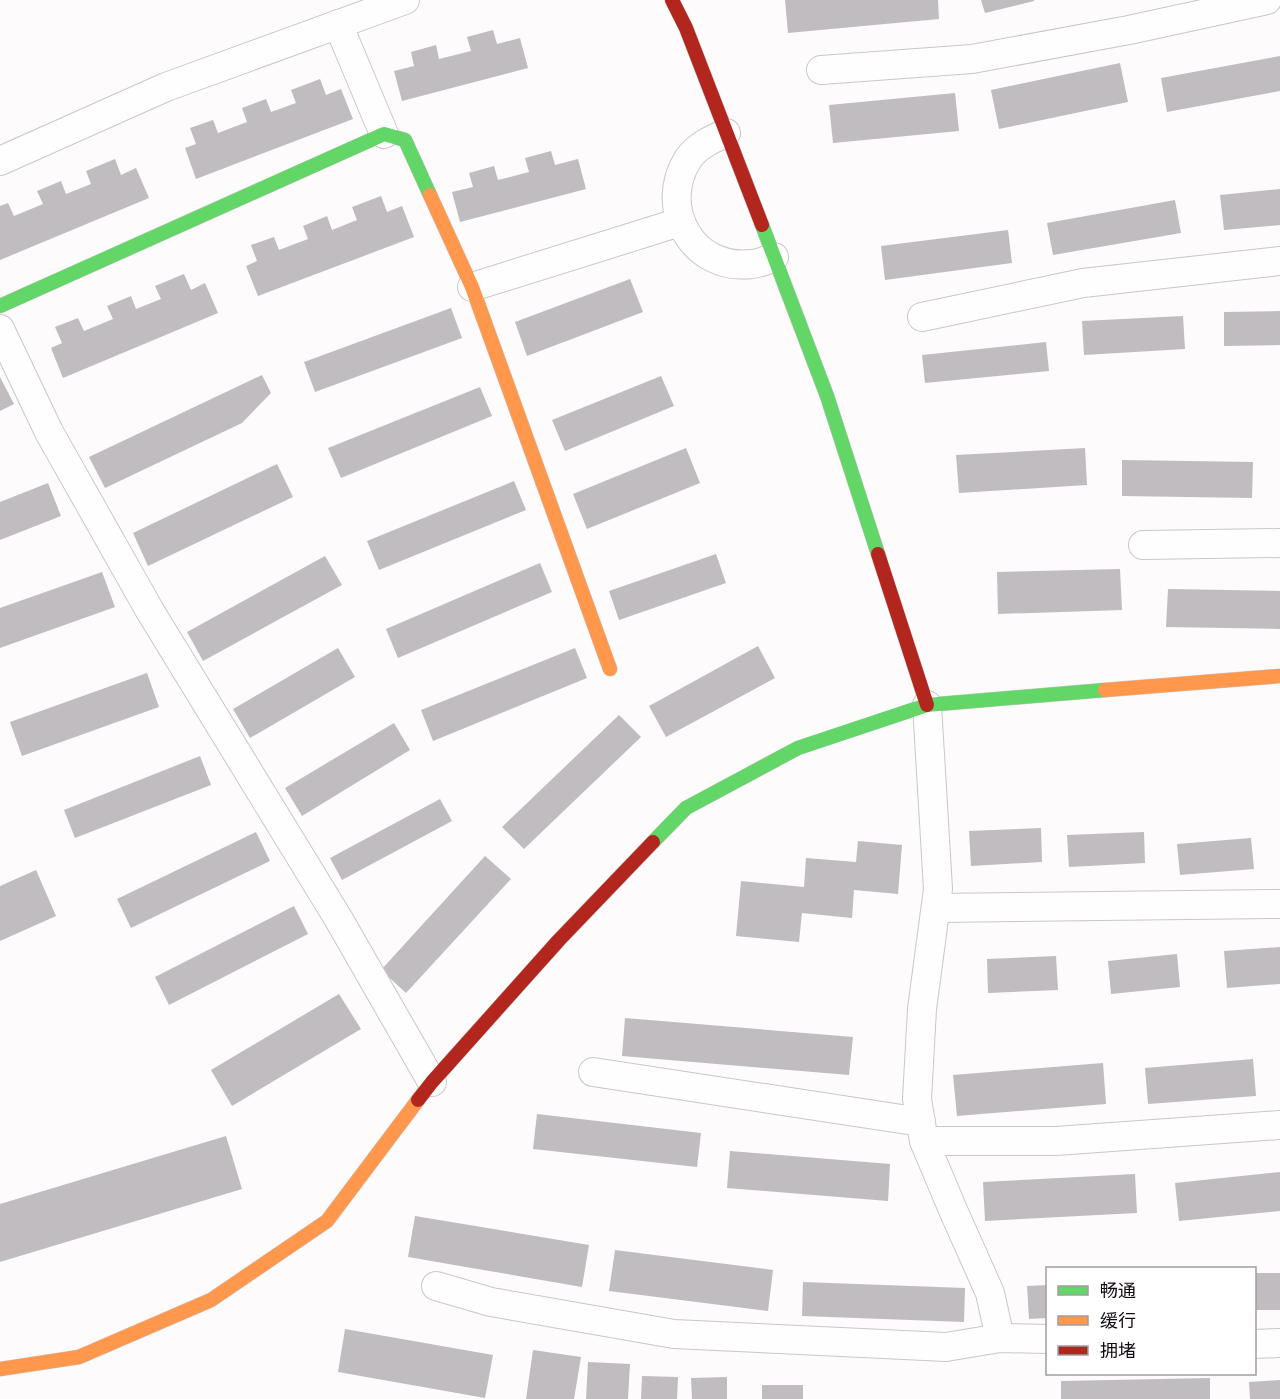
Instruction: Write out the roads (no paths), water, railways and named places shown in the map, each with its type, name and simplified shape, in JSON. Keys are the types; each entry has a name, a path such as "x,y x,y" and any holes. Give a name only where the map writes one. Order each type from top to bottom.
{"street":[{"path":"0,161 166,87 405,0"},
{"path":"672,0 686,28 827,396 927,705 938,890 922,1009 917,1099 923,1131 953,1210 990,1293 1000,1338"},
{"path":"821,70 972,59 1129,30 1267,0"},
{"path":"338,24 384,134"},
{"path":"726,133 706,142 689,158 679,178 675,200 680,222 692,241 709,256 730,264 752,264 774,257"},
{"path":"0,306 384,134 405,140 472,287 610,669"},
{"path":"472,287 680,222"},
{"path":"922,317 1083,283 1280,261"},
{"path":"0,329 49,432 150,611 338,918 432,1082"},
{"path":"1143,545 1280,543"},
{"path":"0,1369 79,1358 211,1300 327,1221 432,1082 559,940 686,808 798,748 927,705 1280,676"},
{"path":"936,908 1280,904"},
{"path":"594,1072 923,1131 1056,1141 1280,1125"},
{"path":"436,1286 491,1302 674,1334 946,1347 1000,1338 1046,1339"},
{"path":"1256,1344 1280,1343"}]}
